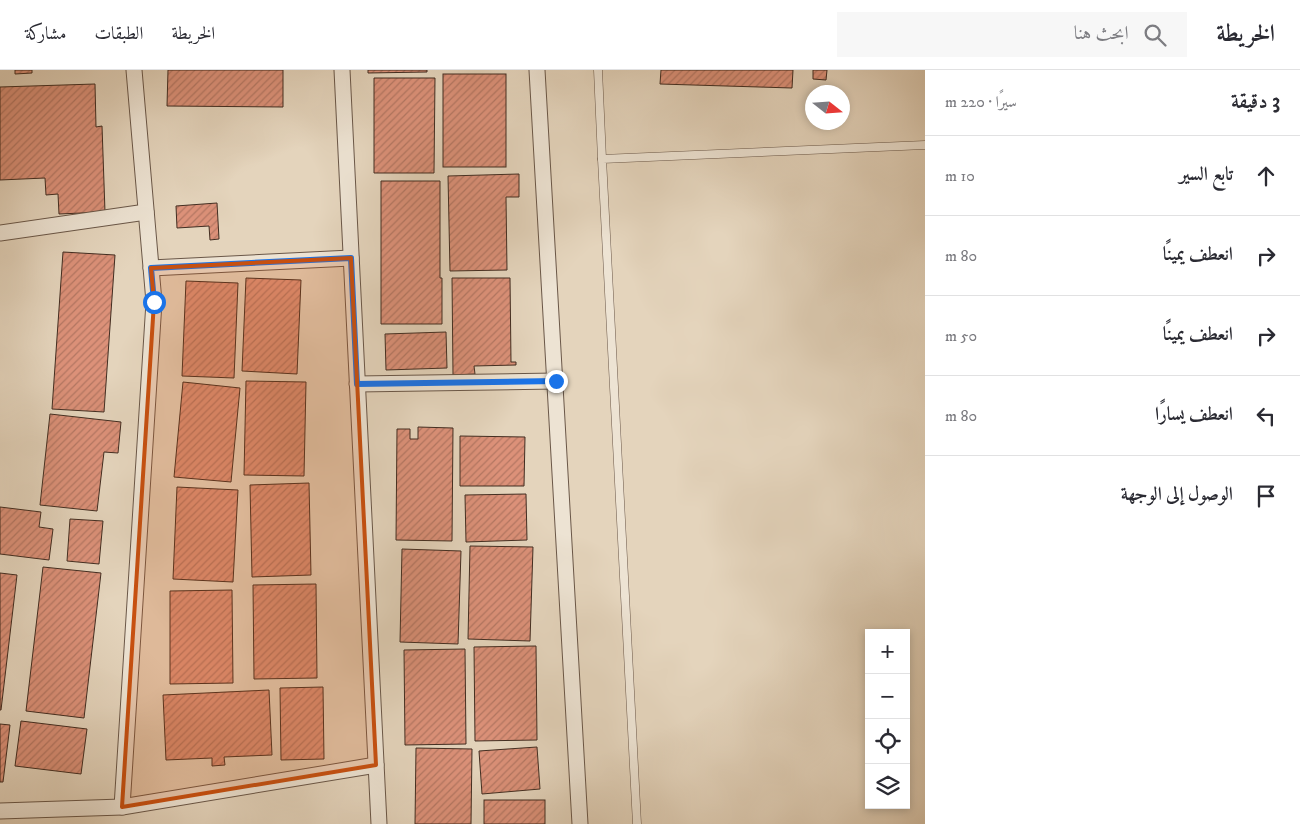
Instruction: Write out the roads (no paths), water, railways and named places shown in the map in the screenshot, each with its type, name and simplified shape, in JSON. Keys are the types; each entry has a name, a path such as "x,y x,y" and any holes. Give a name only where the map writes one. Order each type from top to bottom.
{"street":[{"path":"122,807 154,302 134,70"},
{"path":"342,70 379,824"},
{"path":"537,70 580,824"},
{"path":"0,233 146,212"},
{"path":"151,268 351,258"},
{"path":"357,384 556,381"},
{"path":"0,810 122,807 376,766"}],"lane":[{"path":"598,70 637,824"},
{"path":"602,159 925,145"}]}
